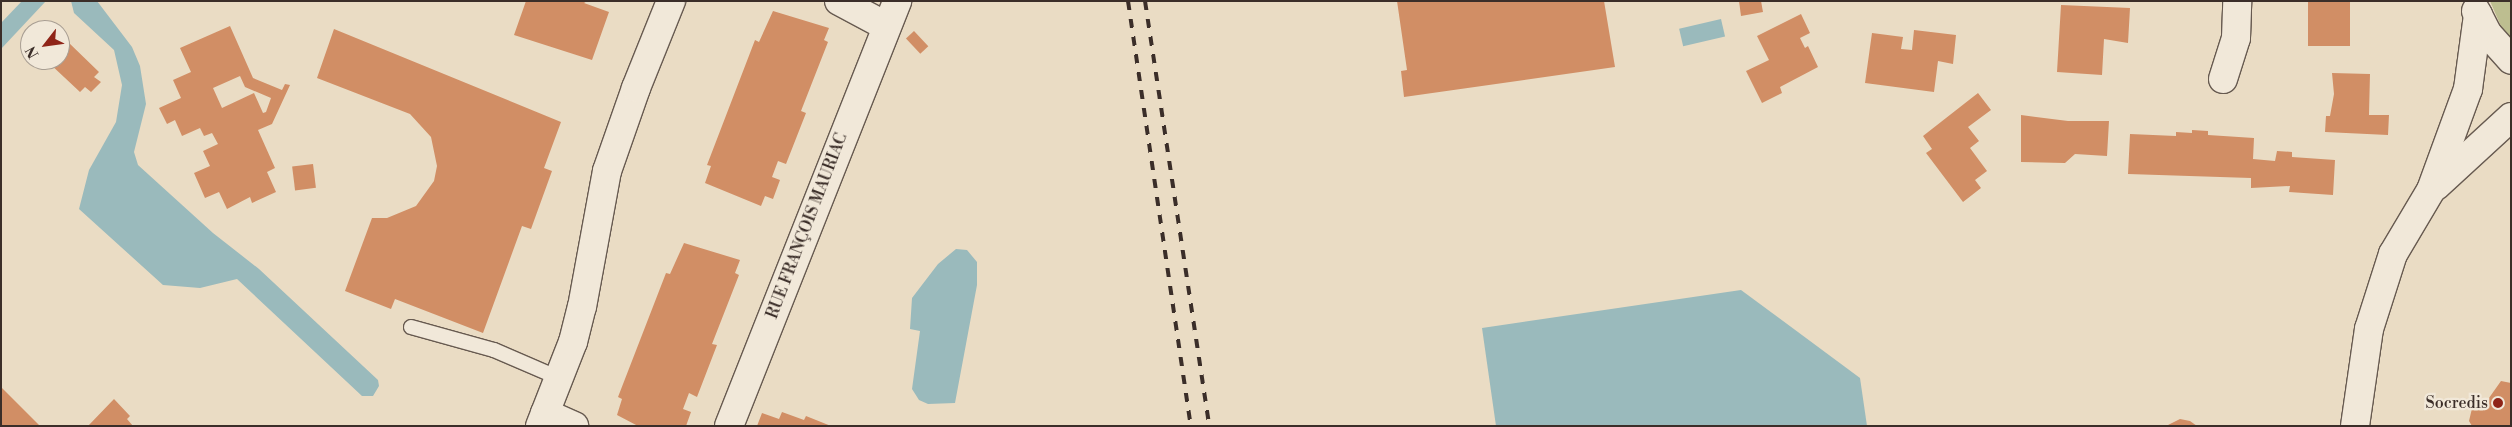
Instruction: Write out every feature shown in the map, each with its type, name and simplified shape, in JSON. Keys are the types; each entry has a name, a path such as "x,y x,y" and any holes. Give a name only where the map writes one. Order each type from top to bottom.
{"street":[{"path":"574,426 543,419 573,342 589,278 607,171 636,88 672,1"},
{"path":"839,1 886,26"},
{"name":"RUE FRANÇOIS MAURIAC","path":"729,426 896,1"},
{"path":"2224,78 2236,38 2237,1"},
{"path":"2476,8 2493,42 2511,60"},
{"path":"2355,426 2369,329 2393,254 2431,190 2468,89 2476,8"},
{"path":"2431,190 2511,116"}],"lane":[{"path":"411,327 494,350 559,378"}],"green space":[{"path":"2490,1 2511,1 2511,39 2503,31"}],"water":[{"path":"22,1 46,1 28,20 20,20 20,29 1,49 1,23"},
{"path":"71,1 97,1 132,47 140,66 146,104 134,152 138,165 213,233 259,269 378,380 379,386 373,396 362,396 237,279 200,288 163,285 79,209 89,170 116,122 122,85 114,50 74,13"},
{"path":"1721,19 1725,37 1683,46 1679,29"},
{"path":"956,249 967,250 977,262 977,285 955,403 928,404 919,400 912,389 920,331 910,329 912,298 938,264"},
{"path":"1741,290 1860,378 1867,426 1496,426 1482,328"}],"building":[{"path":"526,1 587,1 584,3 609,12 592,60 514,35"},
{"path":"1397,1 1604,1 1615,67 1404,97 1401,71 1407,70"},
{"path":"1739,1 1761,1 1763,12 1741,16"},
{"path":"2308,1 2350,1 2350,46 2308,46"},
{"path":"2061,5 2130,8 2128,43 2104,39 2102,75 2057,72"},
{"path":"773,11 829,28 824,40 828,42 801,111 806,113 786,164 778,161 772,177 780,180 773,199 765,196 761,206 705,183 711,166 707,165 755,40 759,42"},
{"path":"1801,14 1810,33 1800,38 1805,48 1808,46 1818,67 1780,87 1782,93 1762,103 1746,71 1769,60 1757,36"},
{"path":"230,26 253,78 282,90 285,84 290,85 272,124 258,130 275,168 267,172 276,192 252,203 250,197 227,209 219,192 205,198 194,173 210,166 203,151 218,144 212,133 204,136 200,128 182,136 175,120 167,124 159,108 181,98 173,80 191,72 180,48","holes":["240,76 245,87 271,98 266,112 263,113 254,93 222,108 213,88"]},
{"path":"334,29 561,122 544,168 552,171 531,229 522,226 483,333 395,299 391,309 345,291 372,218 387,218 416,206 434,181 437,166 431,137 410,114 317,78"},
{"path":"1914,30 1956,35 1953,64 1938,61 1934,92 1865,83 1872,33 1903,37 1901,49 1912,50"},
{"path":"914,31 928,46 920,54 906,39"},
{"path":"70,44 99,72 94,77 101,82 91,92 85,87 80,92 56,70 70,70"},
{"path":"2332,73 2370,74 2369,115 2389,115 2388,135 2325,132 2326,116 2330,116 2334,94"},
{"path":"1978,93 1991,110 1968,127 1979,141 1970,148 1987,171 1975,180 1981,188 1963,202 1926,153 1932,149 1923,136"},
{"path":"2021,115 2068,121 2109,121 2107,156 2075,154 2065,163 2021,162"},
{"path":"2192,130 2208,131 2208,135 2254,138 2253,159 2275,161 2277,151 2292,152 2292,157 2335,160 2333,195 2289,192 2290,186 2251,188 2251,178 2128,174 2130,134 2176,136 2176,132 2192,133"},
{"path":"313,164 316,188 295,190 292,167"},
{"path":"684,243 740,260 735,273 739,275 712,344 717,345 697,397 689,393 683,409 691,412 686,426 638,426 617,415 622,399 618,397 666,273 670,274"},
{"name":"Socredis","path":"2501,381 2511,383 2511,426 2472,426 2469,421 2474,400 2480,399 2484,405"},
{"path":"1,387 40,426 1,426"},
{"path":"114,399 130,416 127,419 133,426 88,426"},
{"path":"782,412 804,420 806,416 831,426 757,426 762,413 779,419"},
{"path":"2180,419 2190,421 2197,426 2166,426"}],"railway":[{"path":"1128,1 1191,426"},
{"path":"1145,1 1209,426"}],"place":[{"name":"Socredis","path":"2498,403"}]}
